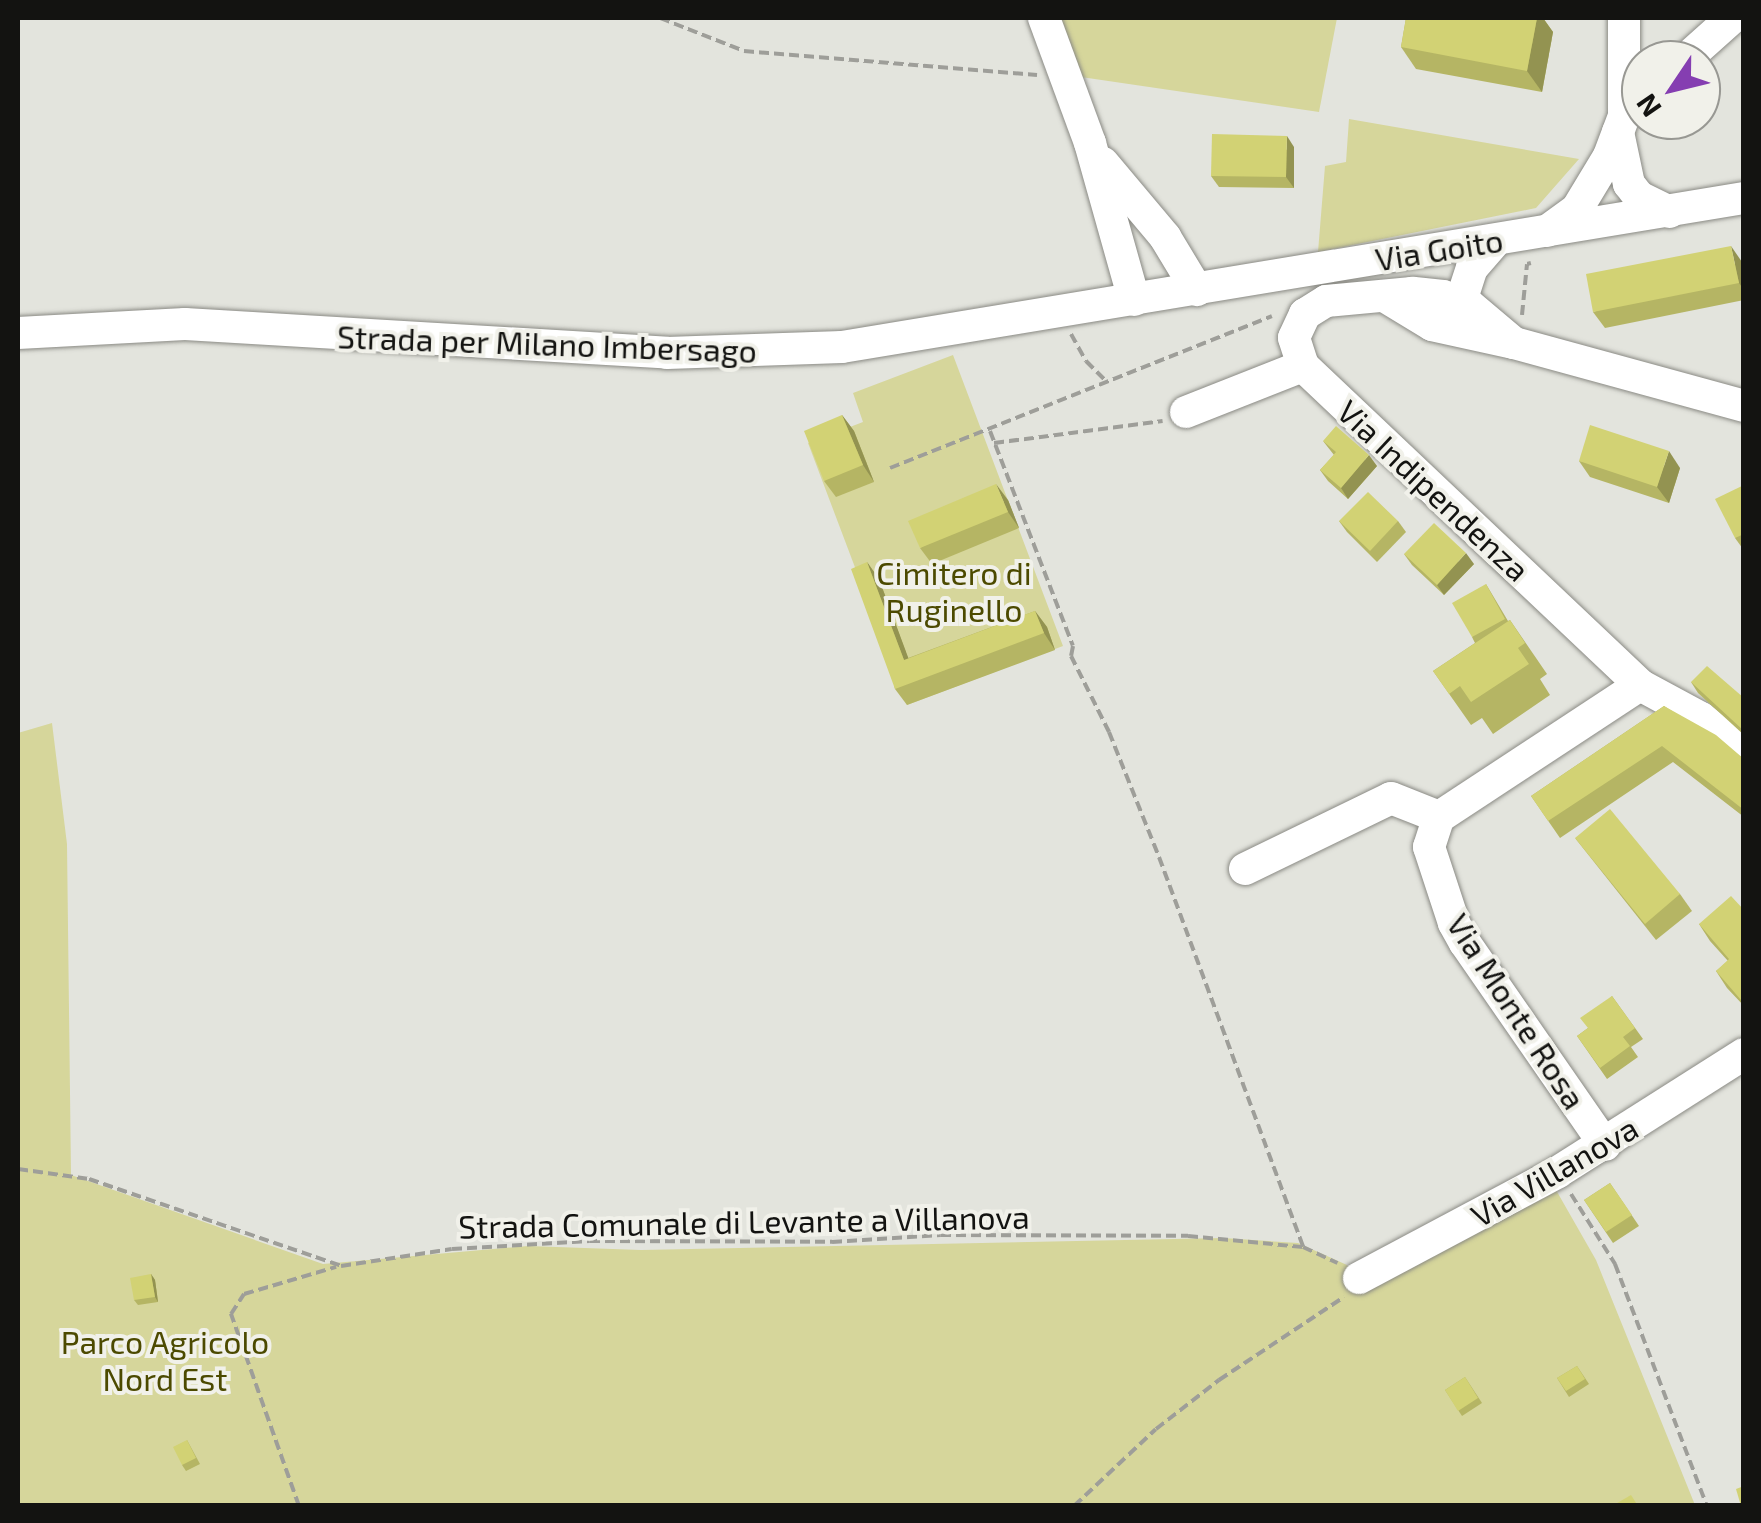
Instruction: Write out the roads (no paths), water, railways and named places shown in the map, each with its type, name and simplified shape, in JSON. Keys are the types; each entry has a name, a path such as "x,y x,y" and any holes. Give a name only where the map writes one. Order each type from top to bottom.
{"street":[{"path":"1044,18 1090,143 1134,300"},
{"path":"1707,40 1732,18"},
{"path":"1546,246 1577,210 1621,131"},
{"path":"1628,140 1629,184 1639,197 1670,212"},
{"path":"1090,143 1117,183 1164,237 1197,290"},
{"name":"Via Goito","path":"1134,300 1496,240 1546,246 1670,212 1744,198"},
{"path":"1119,248 1164,237"},
{"path":"1465,309 1472,268 1496,240"},
{"path":"1422,252 1446,266 1465,309"},
{"path":"1386,257 1386,297"},
{"path":"1186,412 1303,366 1294,346 1300,321 1326,302 1430,294 1465,309 1514,343 1744,406"},
{"name":"Strada per Milano Imbersago","path":"18,334 185,324 667,353 760,353 842,347 1134,300"},
{"name":"Via Indipendenza","path":"1303,366 1640,685 1700,718 1744,753"},
{"path":"1246,869 1391,798 1439,817 1640,685"},
{"name":"Via Monte Rosa","path":"1439,817 1429,847 1454,923 1605,1145"},
{"name":"Via Villanova","path":"1359,1278 1558,1172 1740,1063"}],"park label":[{"name":"Cimitero di Ruginello","path":"954,592"},
{"name":"Parco Agricolo Nord Est","path":"165,1360"}]}
